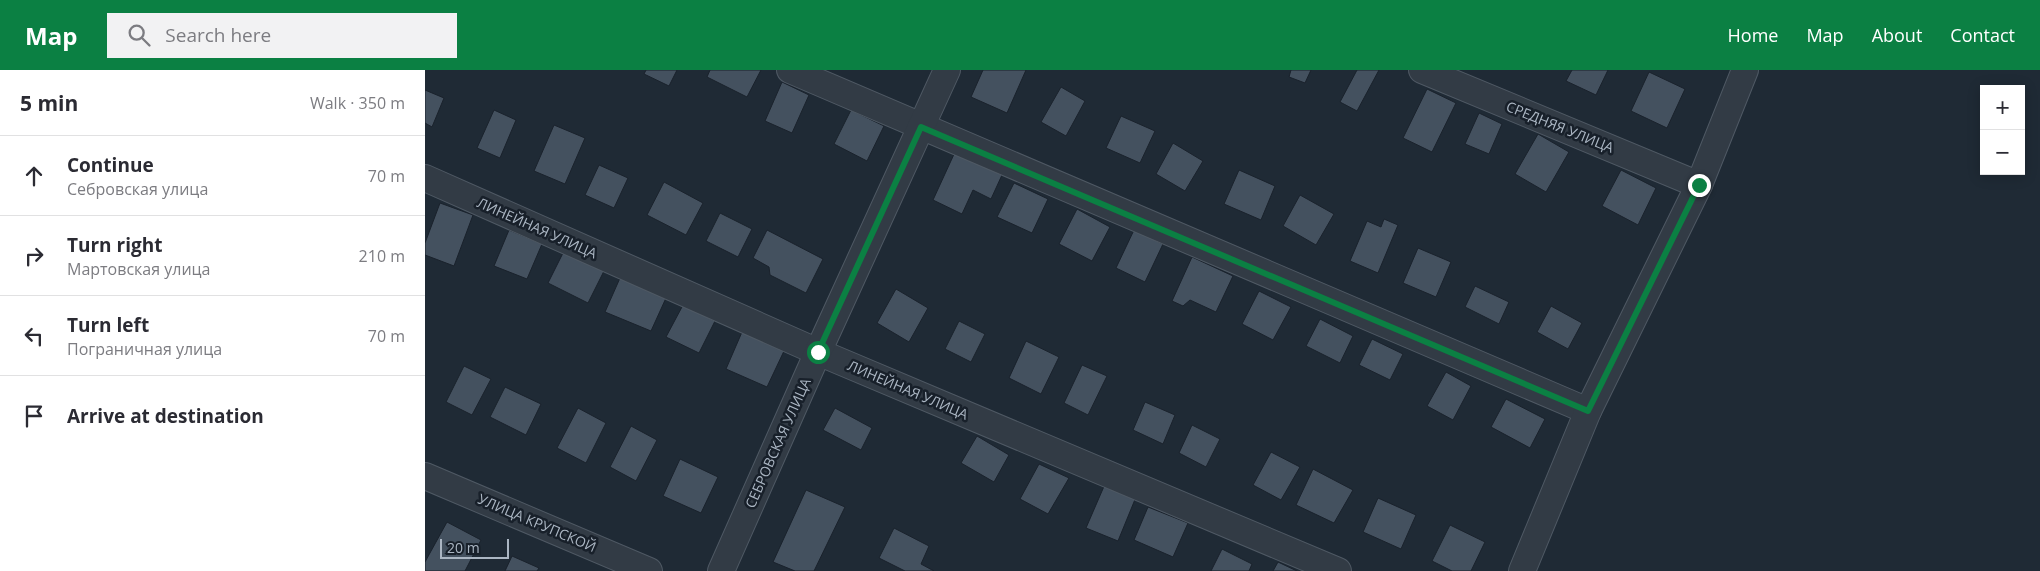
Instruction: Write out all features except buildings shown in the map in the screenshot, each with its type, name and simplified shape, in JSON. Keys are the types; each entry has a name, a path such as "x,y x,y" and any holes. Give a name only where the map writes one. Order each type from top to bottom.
{"street":[{"path":"790,70 1588,411"},
{"name":"СЕБРОВСКАЯ УЛИЦА","path":"721,571 818,352 947,70"},
{"name":"СРЕДНЯЯ УЛИЦА","path":"1421,70 1699,185"},
{"path":"1522,571 1588,411 1699,185 1745,70"},
{"name":"ЛИНЕЙНАЯ УЛИЦА","path":"425,178 818,352 1338,571"},
{"name":"УЛИЦА КРУПСКОЙ","path":"425,476 649,571"}],"route":[{"path":"818,352 921,127 1588,411 1699,185"}]}
